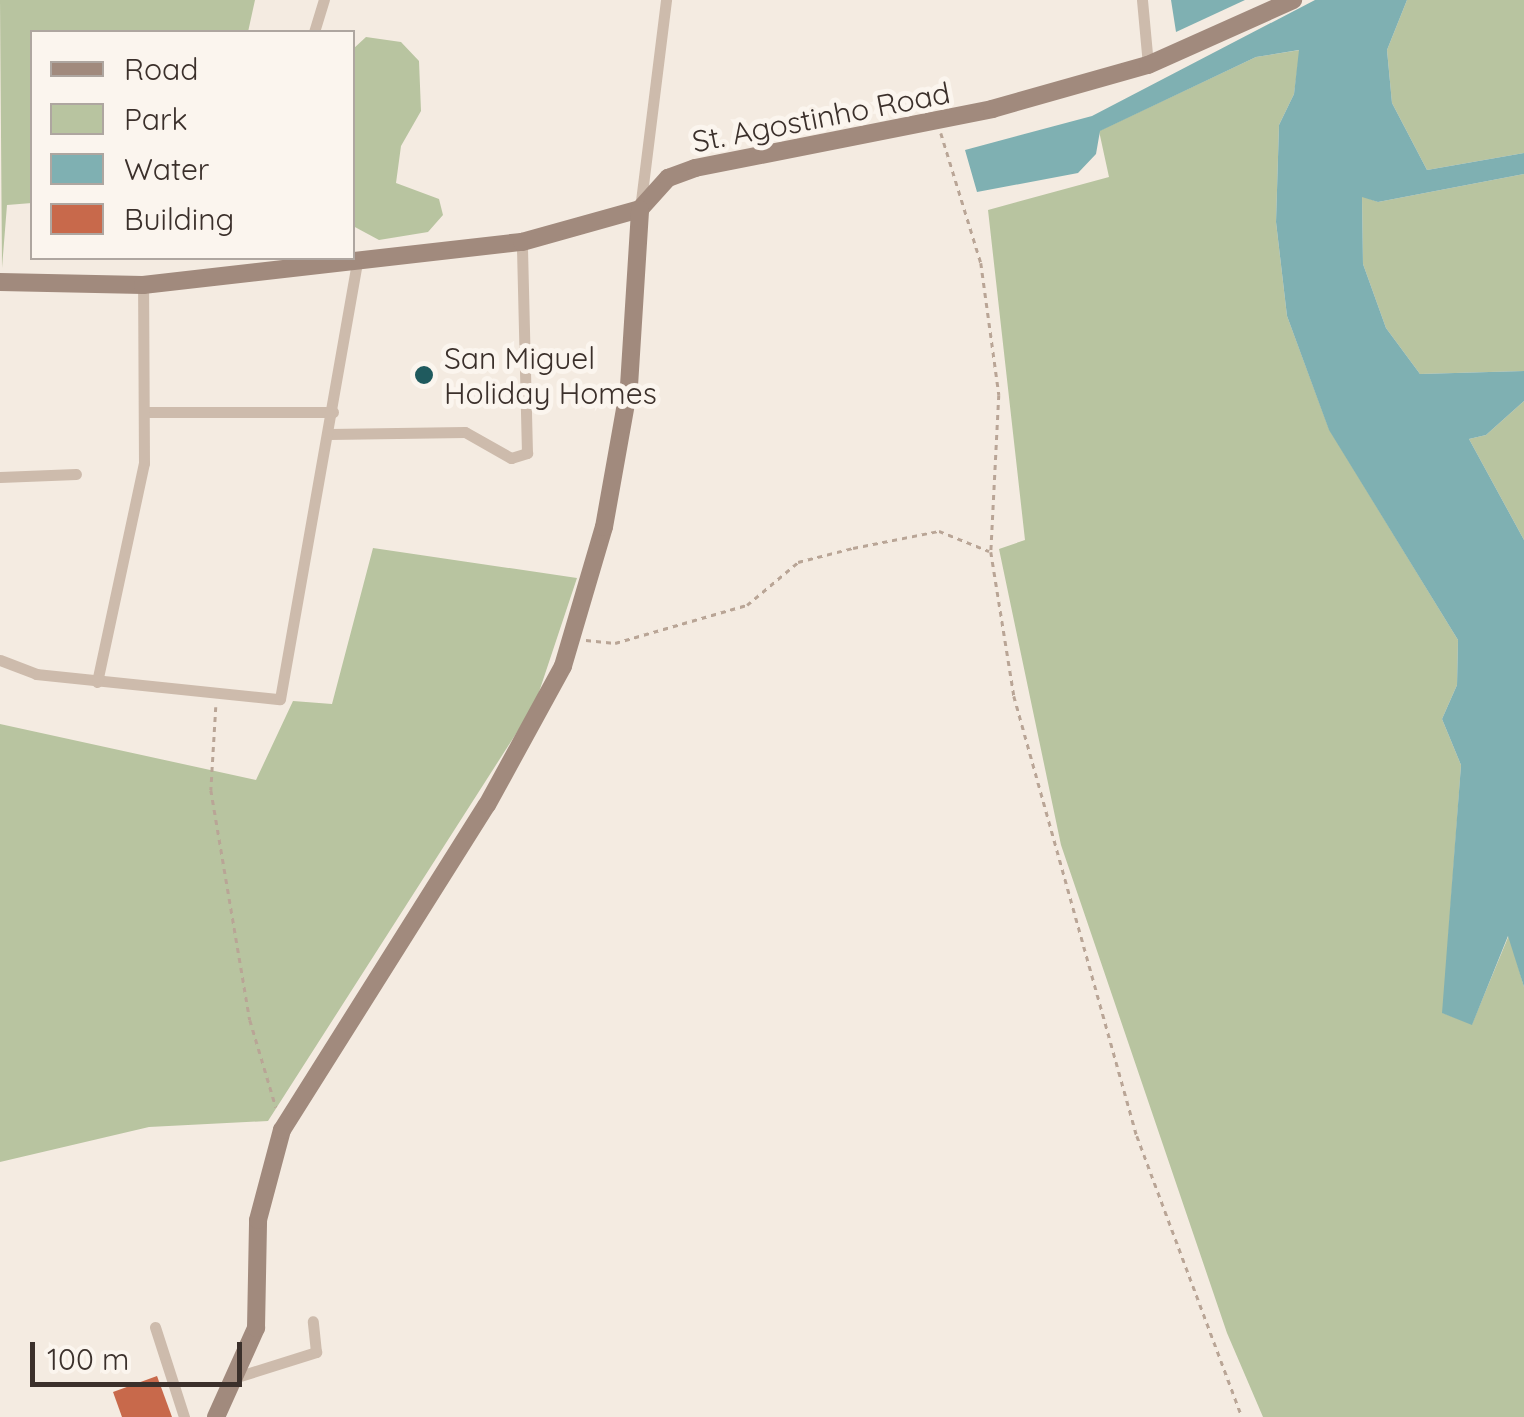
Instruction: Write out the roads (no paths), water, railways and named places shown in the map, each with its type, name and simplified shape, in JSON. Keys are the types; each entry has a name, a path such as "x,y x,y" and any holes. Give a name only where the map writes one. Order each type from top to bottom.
{"main road":[{"name":"St. Agostinho Road","path":"355,258 522,242 640,209 668,178 695,168 938,122 1148,65 1294,0"},
{"path":"216,1417 240,1376 256,1328 265,1172 282,1130 487,806 571,639 604,527 629,386 640,209"},
{"name":"St. Agostinho Road","path":"0,282 143,285 268,263 322,260"}],"street":[{"path":"315,30 324,0"},
{"path":"640,209 666,0"},
{"path":"1142,0 1148,65"},
{"path":"329,434 464,432 511,458 528,453 522,242"},
{"path":"0,660 36,674 268,702 288,690 358,258"},
{"path":"97,682 144,463 143,285"},
{"path":"146,412 333,412"},
{"path":"0,477 76,474"},
{"path":"240,1376 316,1352 313,1321"},
{"path":"155,1326 184,1417"}],"water":[{"path":"1171,0 1245,0 1176,32"},
{"path":"1315,0 1407,0 1387,50 1392,103 1427,170 1524,153 1524,174 1378,202 1362,197 1363,264 1386,328 1420,374 1524,371 1524,401 1486,435 1469,439 1524,540 1524,987 1508,936 1472,1025 1442,1013 1461,765 1442,719 1457,685 1458,640 1329,430 1287,316 1276,222 1279,125 1294,94 1299,50 1256,57 1100,131 1096,154 1078,173 977,192 965,150 1092,116"}],"place":[{"name":"San Miguel Holiday Homes","path":"424,375"}]}
